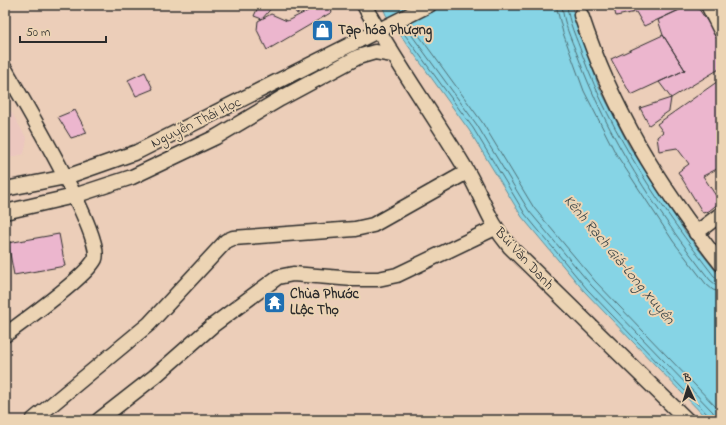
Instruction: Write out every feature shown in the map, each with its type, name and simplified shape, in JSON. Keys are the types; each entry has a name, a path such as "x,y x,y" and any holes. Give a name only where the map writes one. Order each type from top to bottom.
{"street":[{"name":"Bùi Văn Danh","path":"364,5 393,55 468,174 493,225 510,247 687,420"},
{"name":"Nguyễn Thái Học","path":"5,189 66,177 137,152 429,5"},
{"path":"708,5 721,31"},
{"path":"582,15 595,58 624,120 658,179 696,233 721,264"},
{"path":"5,212 74,196 132,177 216,137 280,99 358,57 375,52 393,55"},
{"path":"5,69 66,177 94,240 97,251 95,258 88,269 32,316 5,335"},
{"path":"33,420 149,324 226,241 233,238 355,229 373,225 468,174"},
{"path":"696,233 721,214"},
{"path":"99,420 154,377 212,326 278,277 293,274 378,280 397,274 493,225"}],"shaded area":[{"path":"5,101 27,139 24,154 5,159"},
{"path":"5,259 11,287 5,288"}],"water":[{"name":"Kênh Rạch Giá-Long Xuyên","path":"382,5 571,5 598,85 629,146 685,232 721,278 721,420 708,420 584,291 522,217 469,130 386,15"}],"building":[{"path":"259,5 274,5 262,19 254,16"},
{"path":"291,5 311,5 297,14"},
{"path":"320,5 328,5 332,12 267,50 257,30 258,21 271,14 287,21"},
{"path":"613,5 690,5 644,26 636,12 616,16"},
{"path":"690,5 696,5 721,41 721,68 671,98 659,82 685,70 663,35 658,20"},
{"path":"663,35 685,70 631,95 611,59"},
{"path":"145,72 153,89 136,96 128,80"},
{"path":"721,79 721,167 703,176 720,202 709,211 703,213 678,172 689,164 677,148 659,151 657,137 663,132 657,124"},
{"path":"671,98 669,111 649,125 640,108"},
{"path":"75,110 87,133 71,138 58,117"},
{"path":"59,234 65,266 14,275 8,243"}],"place":[{"name":"Tạp hóa Phượng","path":"322,30"},
{"name":"Chùa Phước LLộc Thọ","path":"274,302"}]}
